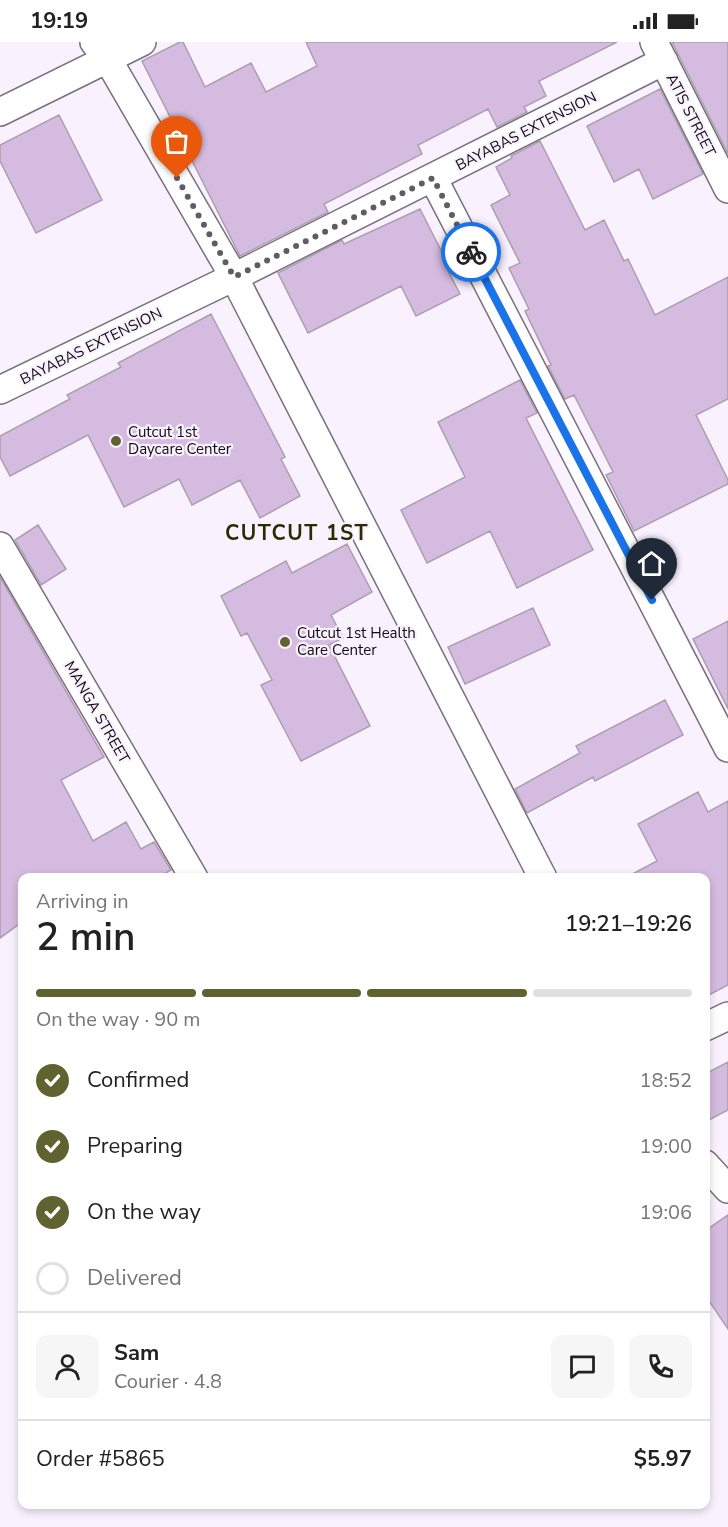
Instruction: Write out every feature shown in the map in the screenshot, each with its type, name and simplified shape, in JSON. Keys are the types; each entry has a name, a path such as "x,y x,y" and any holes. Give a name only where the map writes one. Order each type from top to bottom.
{"street":[{"path":"0,112 103,47 142,42"},
{"path":"103,47 234,277 540,873"},
{"name":"BAYABAS EXTENSION","path":"0,390 433,178 659,52"},
{"name":"ATIS STREET","path":"659,52 728,189"},
{"path":"433,178 728,748"},
{"name":"MANGA STREET","path":"0,546 191,873"},
{"path":"710,1024 728,1016"},
{"path":"710,1169 728,1189"}],"building":[{"path":"183,42 205,87 251,63 266,92 317,66 306,42 617,42 539,81 546,96 524,107 527,112 497,127 488,109 418,145 422,154 324,204 328,212 240,256 142,61"},
{"path":"672,42 728,42 728,154"},
{"path":"660,89 703,174 653,199 639,169 614,182 587,126"},
{"path":"59,115 102,200 36,233 0,161 0,145"},
{"path":"540,141 585,230 604,220 624,261 628,259 655,315 728,277 728,399 696,415 728,484 634,531 606,475 613,472 574,395 565,399 548,366 551,365 525,311 529,309 509,268 520,263 491,205 510,195 496,167 512,158 511,156"},
{"path":"420,209 447,262 444,263 460,294 416,316 401,286 308,333 278,273 342,240 344,244"},
{"path":"211,314 285,457 281,459 300,496 260,518 240,480 192,505 179,479 124,507 88,435 10,476 0,457 0,436 70,399 67,395 121,367 118,363"},
{"path":"520,380 537,413 526,418 593,550 517,588 490,531 427,563 401,510 465,477 438,422"},
{"path":"38,525 66,569 41,585 15,540"},
{"path":"347,544 372,592 331,615 343,638 329,645 370,726 301,761 261,685 272,680 247,633 241,636 221,596 286,561 292,573"},
{"path":"0,577 104,757 61,780 93,841 126,822 141,849 154,842 171,870 166,873 18,873 18,925 0,938"},
{"path":"533,608 550,645 465,684 448,647"},
{"path":"728,621 728,709 693,639"},
{"path":"665,700 683,735 595,781 593,777 527,813 515,789 580,753 576,746"},
{"path":"698,792 708,812 728,801 728,985 710,994 710,873 634,873 657,861 638,824"},
{"path":"728,1062 728,1110 710,1119 710,1071"},
{"path":"728,1215 728,1329 710,1302 710,1228"}],"way so far":[{"path":"177,178 234,277 433,178 471,252"}],"place":[{"name":"Cutcut 1st Daycare Center","path":"116,441"},
{"name":"Cutcut 1st Health Care Center","path":"285,642"}],"district":[{"name":"CUTCUT 1ST","path":"297,533"}],"route":[{"path":"471,252 652,600"}]}
